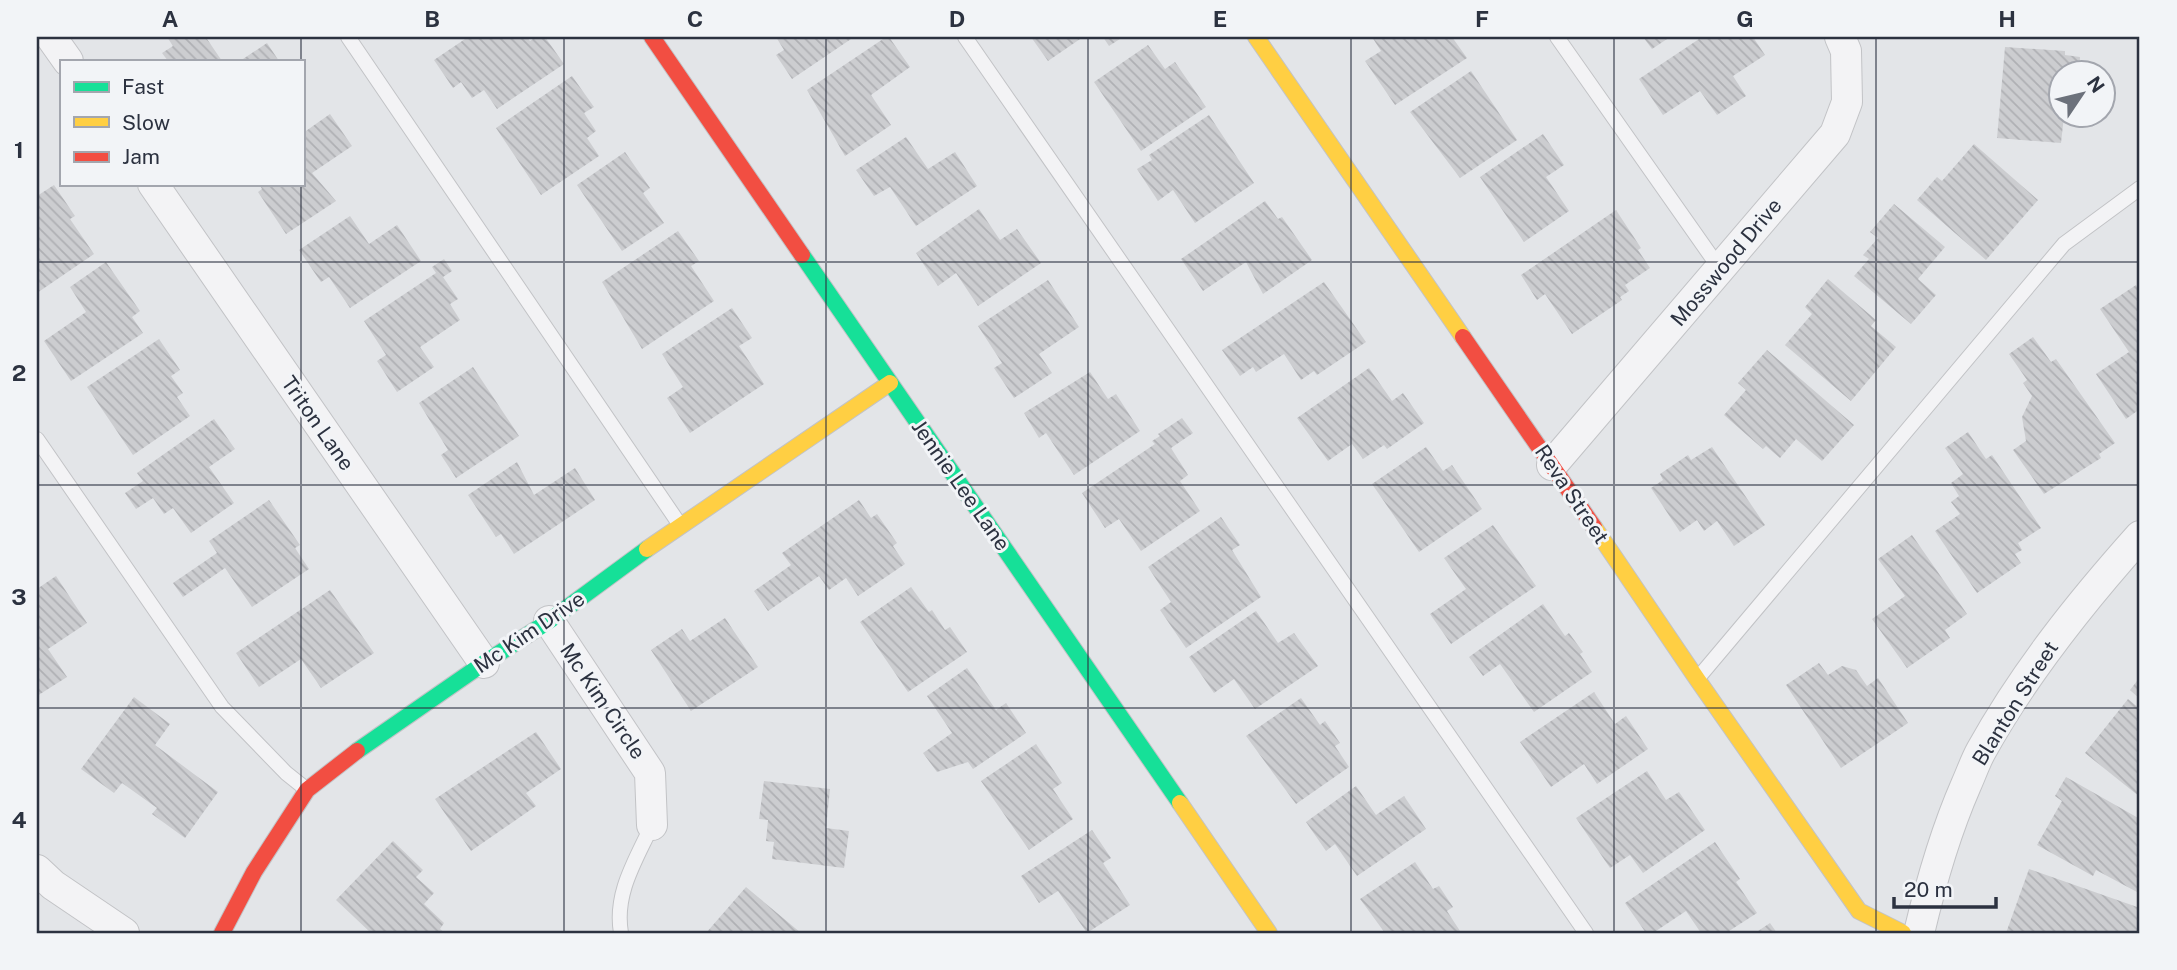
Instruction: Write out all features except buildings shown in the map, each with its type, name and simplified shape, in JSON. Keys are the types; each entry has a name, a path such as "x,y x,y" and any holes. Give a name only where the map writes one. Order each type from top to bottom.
{"street":[{"path":"51,37 67,60"},
{"name":"Jennie Lee Lane","path":"652,37 1269,933"},
{"name":"Reva Street","path":"1256,37 1859,911 1903,933"},
{"name":"Mosswood Drive","path":"1552,465 1835,134 1847,102 1846,51 1840,37"},
{"name":"Triton Lane","path":"154,186 484,663"},
{"name":"Mc Kim Drive","path":"222,933 254,873 307,790 364,746 549,621 680,525 890,383"},
{"name":"Blanton Street","path":"1919,933 1948,828 1980,752 2029,675 2102,578 2140,536"},
{"name":"Mc Kim Circle","path":"549,621 650,773 652,825"},
{"path":"37,870 53,885 124,933"}],"lane":[{"path":"348,37 680,525"},
{"path":"965,37 1586,933"},
{"path":"1557,37 1720,269"},
{"path":"1697,679 2064,244 2140,188"},
{"path":"37,439 222,707 286,773 307,790"},
{"path":"621,933 622,890 652,825"}],"traffic: fast":[{"path":"802,255 1180,803"},
{"path":"357,751 549,621 647,549"}],"traffic: slow":[{"path":"1256,37 1463,337"},
{"path":"647,549 890,383"},
{"path":"1594,527 1859,911 1903,933"},
{"path":"1180,803 1269,933"}],"traffic: jam":[{"path":"652,37 802,255"},
{"path":"1463,337 1594,527"},
{"path":"222,933 254,872 307,790 357,751"}]}
